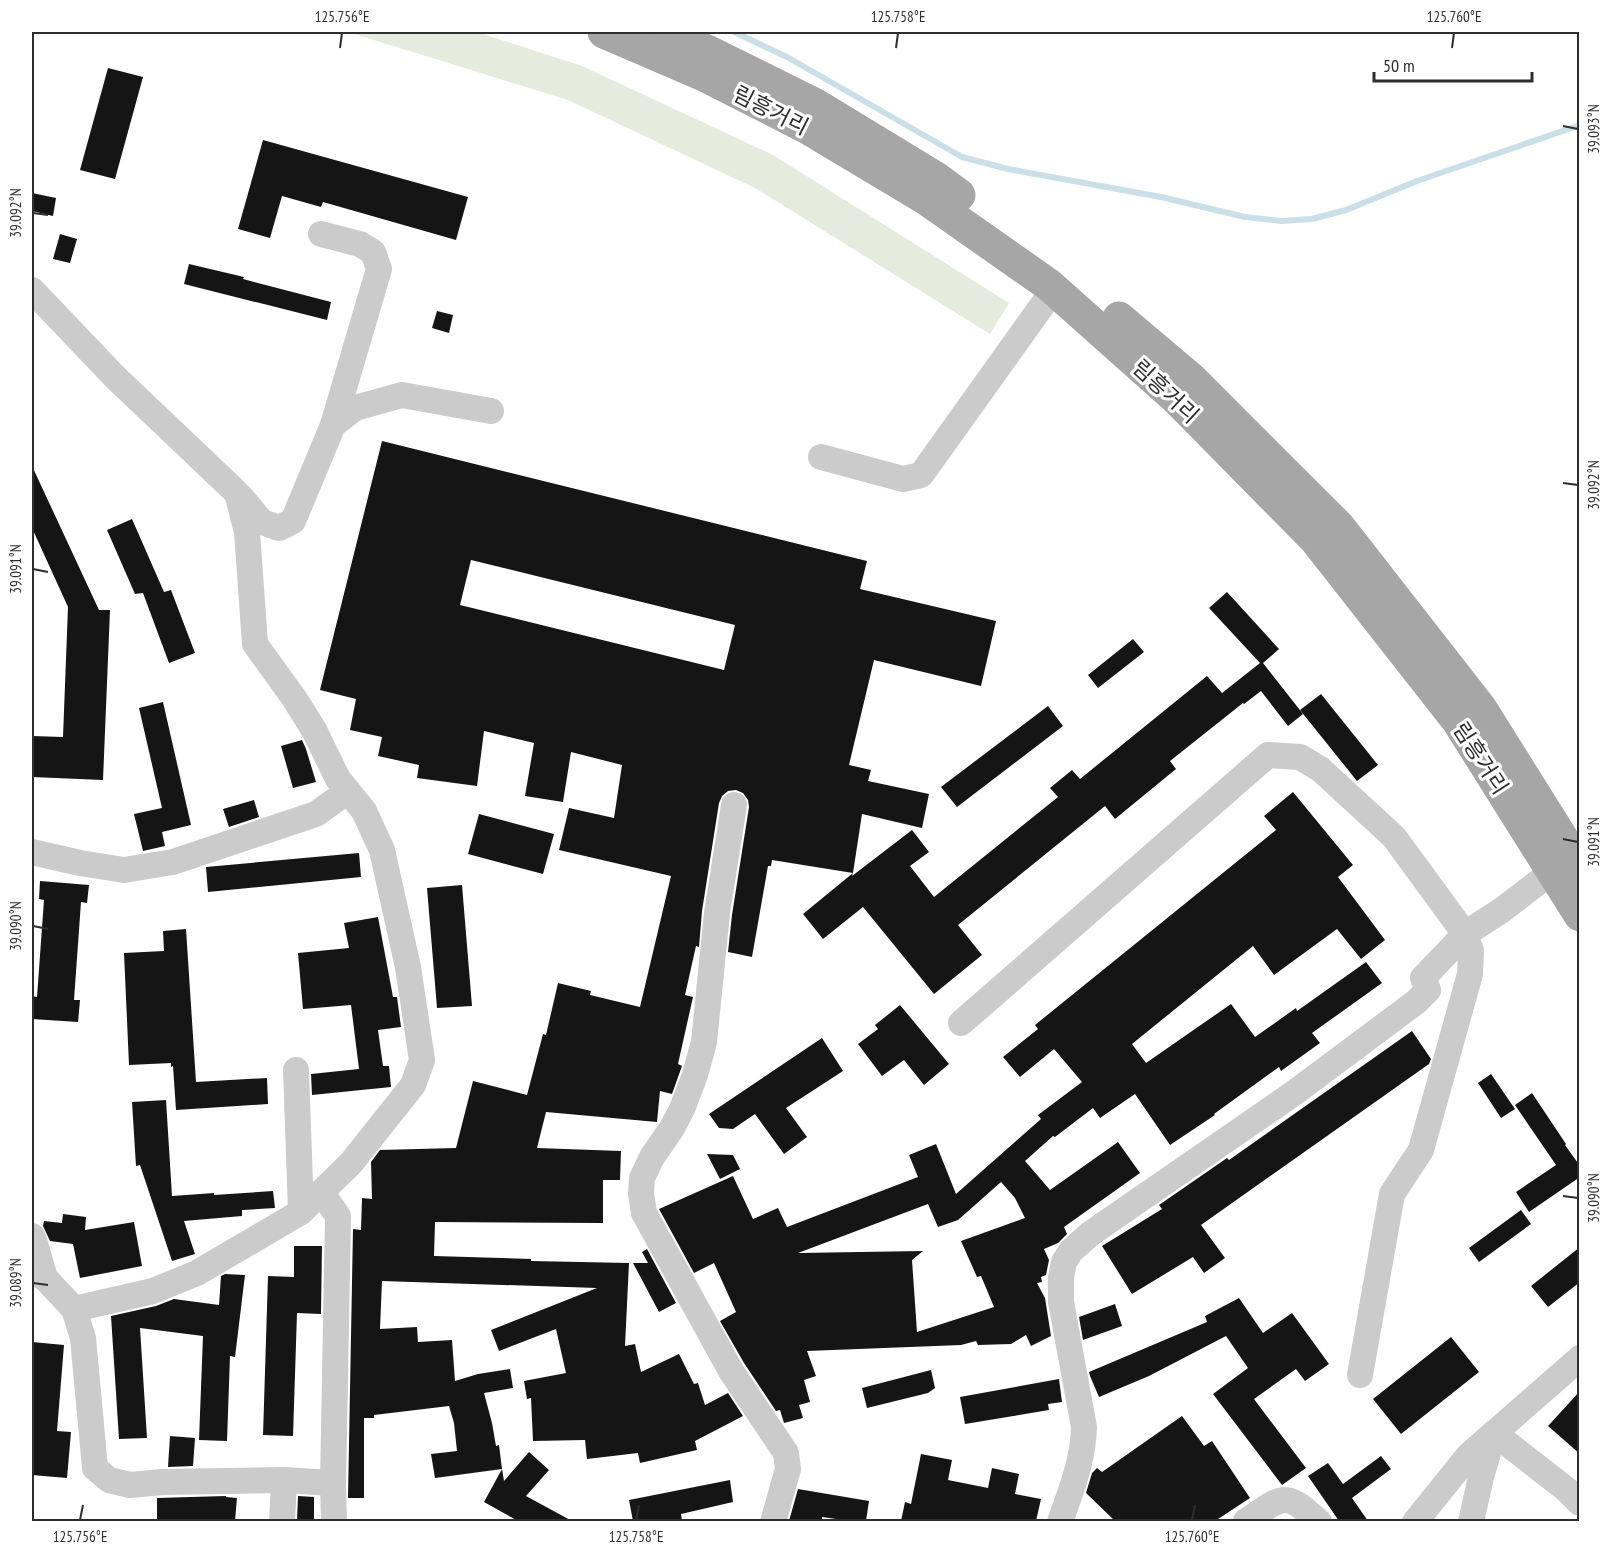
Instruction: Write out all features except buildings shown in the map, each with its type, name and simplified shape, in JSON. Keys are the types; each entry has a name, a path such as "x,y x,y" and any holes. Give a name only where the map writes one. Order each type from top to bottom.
{"main road":[{"name":"림흥거리","path":"604,32 704,75 808,128 925,198 1054,289 1177,399 1316,540 1458,721 1566,869"},
{"name":"림흥거리","path":"664,32 816,105 936,177 1060,268 1190,378 1338,527 1481,710 1566,869 1580,915"}],"street":[{"path":"32,290 115,377 237,493 262,522 279,528 293,521 333,425 379,269 373,252 360,244 321,234"},
{"path":"821,457 903,479 921,475 1054,289"},
{"path":"333,425 355,408 402,395 491,411"},
{"path":"74,1309 153,1291 198,1273 300,1212 351,1162 413,1085 422,1060 408,967 382,850 364,811 338,779 314,730 255,644 247,532 237,493"},
{"path":"961,1023 1268,756 1300,757 1320,769 1394,837 1465,934 1471,951 1470,974 1421,1150 1392,1194 1360,1375"},
{"path":"32,852 124,870 173,862 316,814 348,791"},
{"path":"734,805 717,913 704,1042 695,1075 682,1108 642,1178 641,1194 644,1213 731,1371 786,1453 788,1469 773,1521"},
{"path":"1060,1521 1075,1480 1083,1447 1084,1427 1060,1302 1064,1262 1071,1251 1090,1234 1294,1094 1416,1002 1428,990 1424,978 1465,934 1566,869"},
{"path":"296,1070 300,1212"},
{"path":"321,1192 338,1216 334,1521"},
{"path":"32,1236 38,1275 74,1309 83,1338 95,1468 109,1480 130,1485 162,1482 284,1480 333,1483"},
{"path":"1414,1521 1469,1455 1580,1358"},
{"path":"1494,1433 1567,1490 1580,1503"},
{"path":"1471,1521 1494,1433"},
{"path":"282,1521 284,1480"},
{"path":"1246,1521 1279,1500 1291,1499 1319,1521"}],"shaded area":[{"path":"348,32 477,32 582,66 773,155 1009,303 990,334 755,188 568,100"}],"waterway":[{"path":"734,32 787,57 962,157 1008,169 1161,197 1245,217 1282,221 1312,219 1346,210 1417,181 1580,125"}]}
